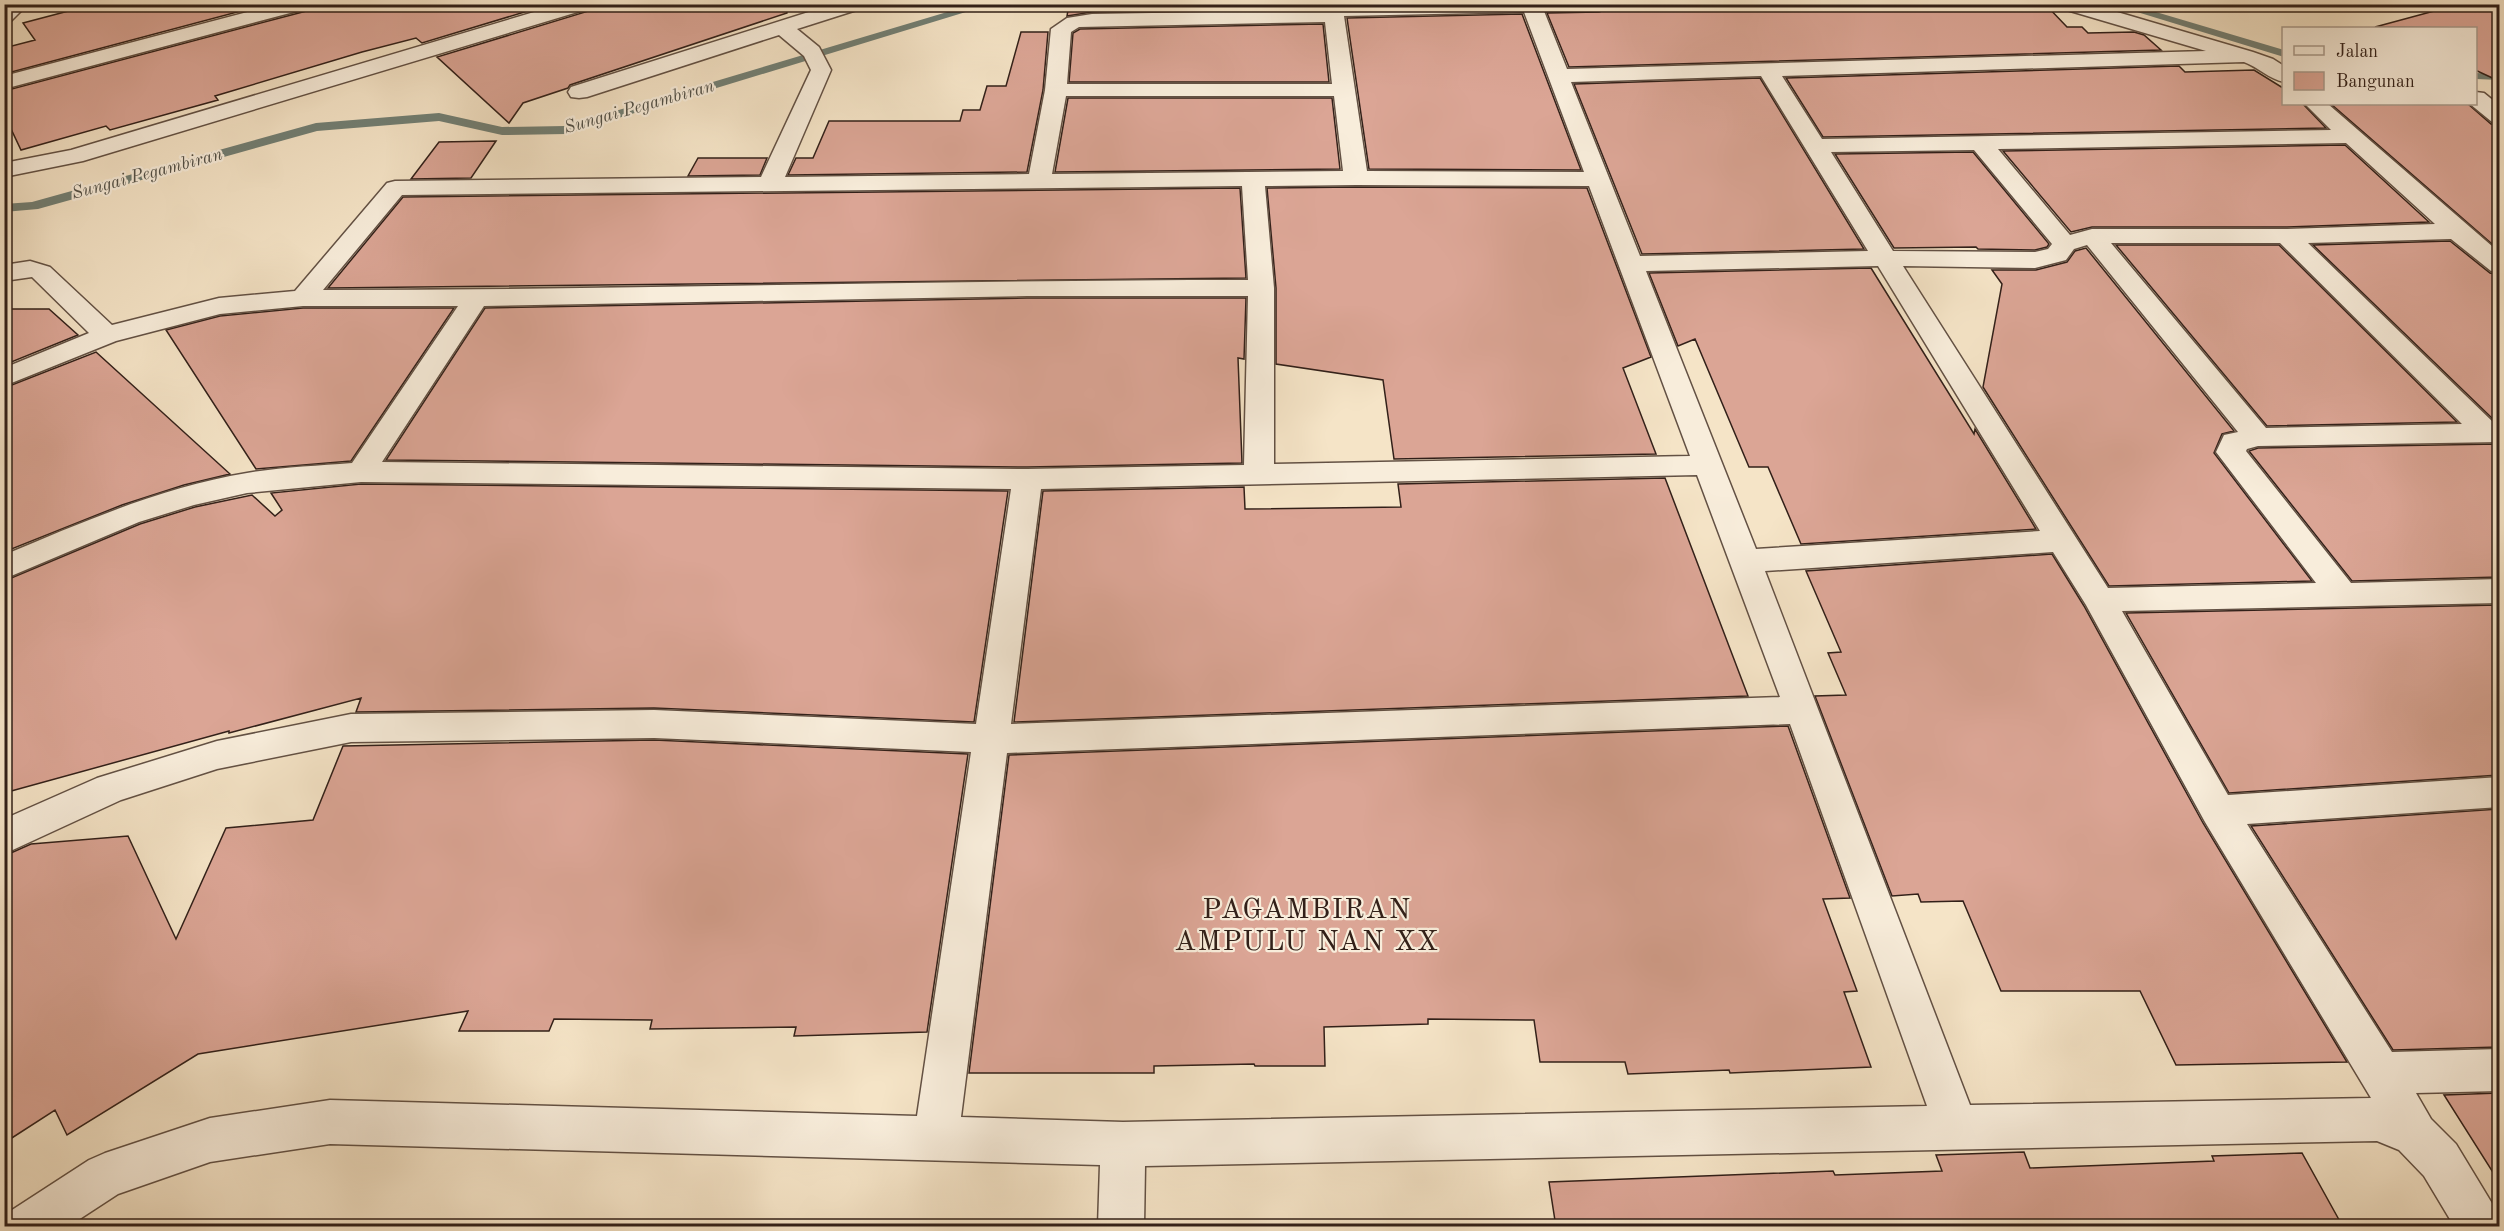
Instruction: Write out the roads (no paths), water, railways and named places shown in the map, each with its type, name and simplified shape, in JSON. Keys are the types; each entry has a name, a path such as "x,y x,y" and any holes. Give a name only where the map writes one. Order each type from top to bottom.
{"street":[{"path":"4,83 302,4"},
{"path":"4,170 75,156 584,4"},
{"path":"579,92 856,4"},
{"path":"1039,183 1056,90 1061,29 1074,22 1333,10 1599,4"},
{"path":"2067,4 2246,56 2266,63 2282,75"},
{"path":"1532,5 1596,179 1802,710 1956,1126"},
{"path":"1333,10 1356,178"},
{"path":"770,184 821,70 820,61 801,42 782,28"},
{"path":"1557,76 2246,56"},
{"path":"1768,70 1814,146 1888,258 2099,600 2218,811 2381,1073 2415,1134 2440,1160 2480,1227"},
{"path":"1056,90 1345,90"},
{"path":"2477,96 2499,94"},
{"path":"2477,98 2499,117"},
{"path":"2317,105 2499,266"},
{"path":"1814,146 2353,136"},
{"path":"1982,144 2065,244"},
{"path":"303,298 395,188 1356,178 1596,179"},
{"path":"1253,180 1261,288 1259,475"},
{"path":"1629,264 1888,258 2035,260 2057,255 2065,244 2092,236 2287,236 2457,231"},
{"path":"2092,236 2258,437"},
{"path":"2287,236 2494,433"},
{"path":"4,273 30,269 41,272 107,335"},
{"path":"4,378 107,335 219,306 303,298 476,298 1027,288 1261,288"},
{"path":"361,472 476,298"},
{"path":"2342,594 2231,452 2234,442 2258,437 2494,433"},
{"path":"4,568 128,515 190,496 247,483 361,472 1027,479 1707,465"},
{"path":"936,1140 1027,479"},
{"path":"1744,561 2062,540"},
{"path":"2099,600 2499,591"},
{"path":"4,838 110,789 217,755 351,728 654,724 992,739 1802,710"},
{"path":"2218,811 2499,792"},
{"path":"2381,1073 2499,1070"},
{"path":"28,1227 105,1176 210,1140 330,1122 1123,1144 2377,1119 2415,1134"},
{"path":"1121,1227 1123,1144"}],"waterway":[{"name":"Sungai Pegambiran","path":"4,208 33,206 316,127 439,117 502,131 566,130 987,4"},
{"name":"Sungai Pegambiran","path":"2116,4 2282,53"},
{"name":"Sungai Pegambiran","path":"2477,76 2500,77"}],"district":[{"name":"PAGAMBIRAN AMPULU NAN XX","path":"1307,927"}]}
